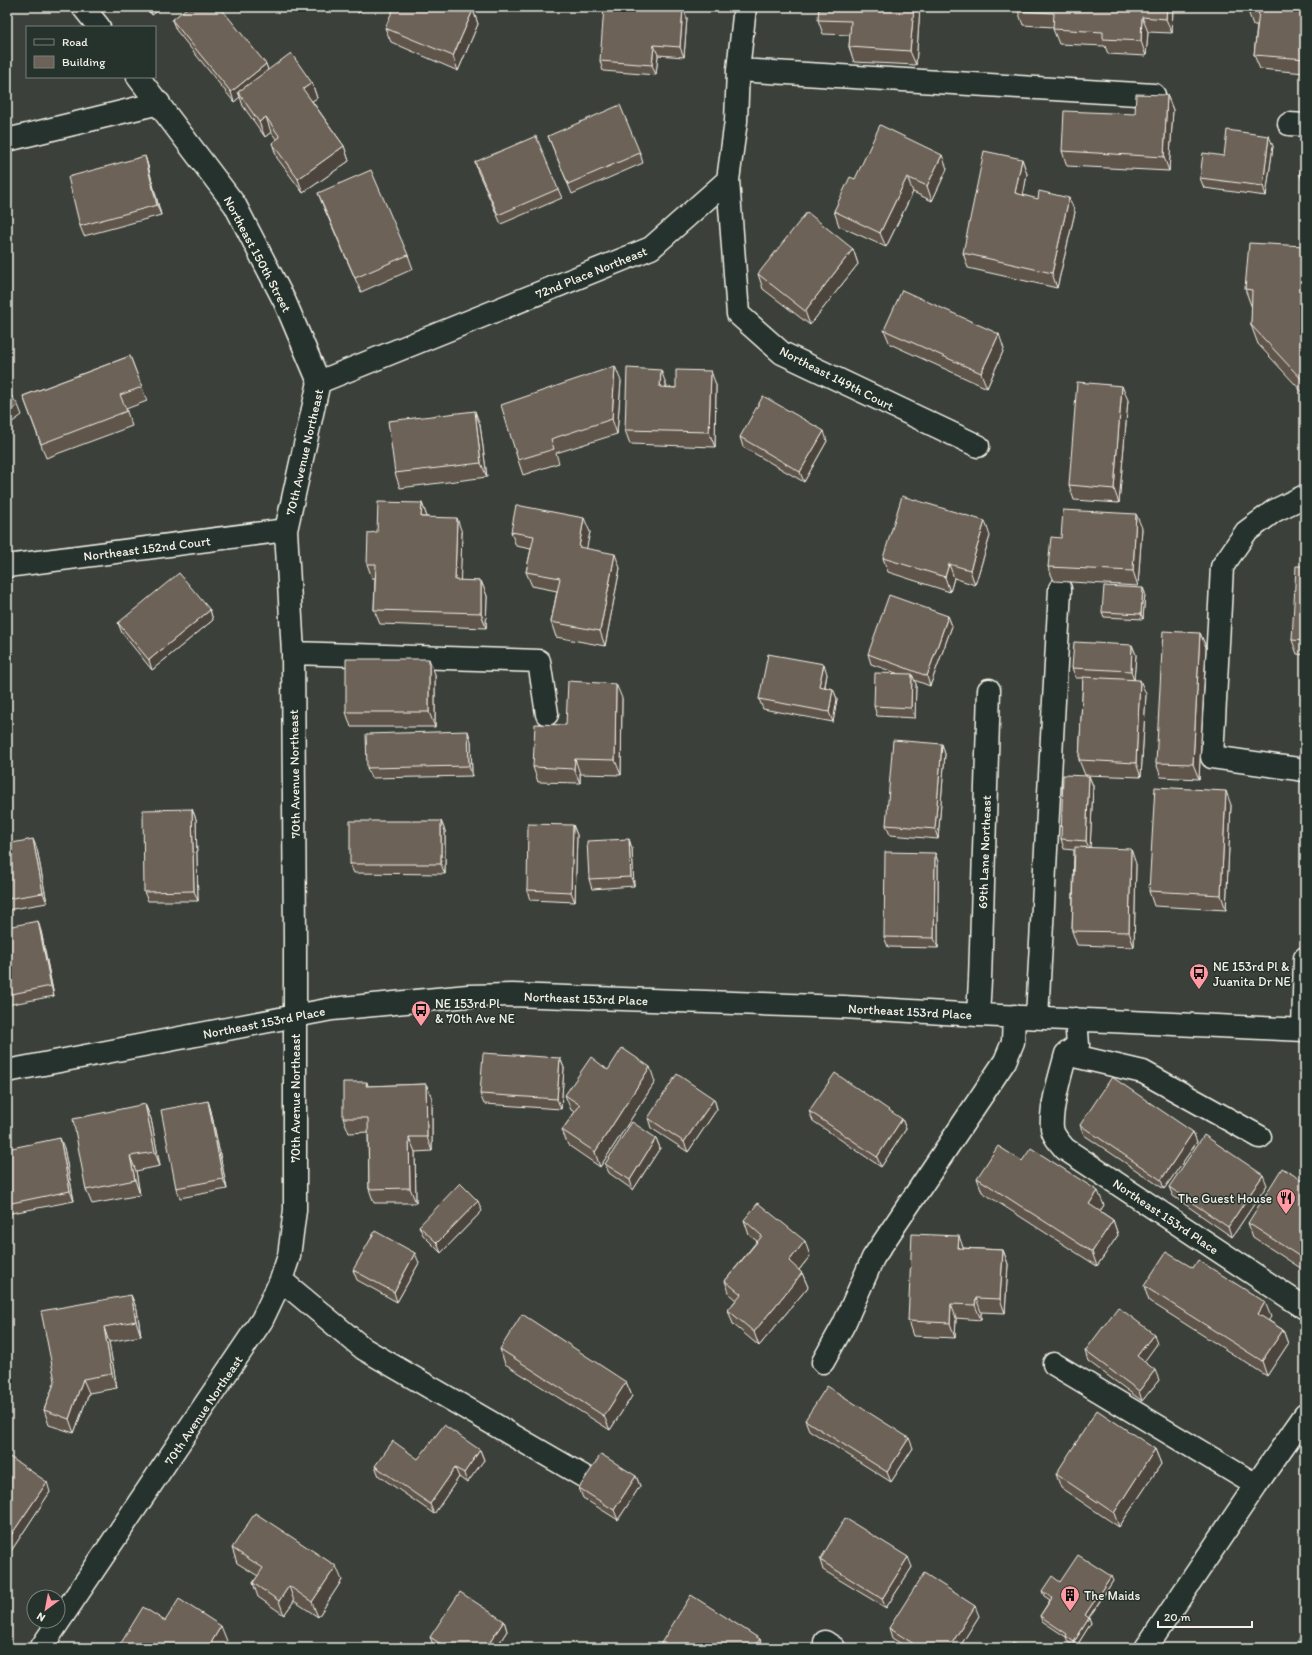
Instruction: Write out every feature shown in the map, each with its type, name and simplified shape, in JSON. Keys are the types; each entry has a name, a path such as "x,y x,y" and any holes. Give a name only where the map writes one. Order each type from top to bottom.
{"street":[{"path":"83,7 98,26"},
{"path":"728,180 736,121 738,70 745,7"},
{"path":"738,70 1154,95"},
{"name":"Northeast 150th Street","path":"139,78 235,205 286,302 319,382"},
{"path":"7,140 159,103"},
{"name":"72nd Place Northeast","path":"319,382 651,248 728,180"},
{"name":"Northeast 149th Court","path":"728,180 738,314 782,353 978,446"},
{"name":"70th Avenue Northeast","path":"41,1648 262,1320 281,1280 289,1256 295,1210 296,1045 294,1016 295,941 292,653 286,530 319,382"},
{"path":"1305,496 1274,511 1246,532 1222,567 1212,757 1305,770"},
{"name":"Northeast 152nd Court","path":"7,566 286,530"},
{"path":"1037,1017 1060,589"},
{"path":"292,653 540,661 547,714"},
{"name":"69th Lane Northeast","path":"978,1015 989,690"},
{"path":"1304,1030 1305,958"},
{"name":"Northeast 153rd Place","path":"7,1071 332,1009 468,996 512,995 843,1007 978,1015 1304,1030"},
{"path":"823,1362 844,1324 873,1258 1005,1061 1013,1042 1014,1016"},
{"name":"Northeast 153rd Place","path":"1076,1019 1078,1045 1066,1054 1053,1108 1052,1128 1058,1140 1065,1149 1305,1308"},
{"path":"1066,1054 1143,1072 1260,1137"},
{"path":"281,1280 364,1349 583,1476"},
{"path":"1054,1364 1256,1485"},
{"path":"1146,1648 1305,1415"}],"green space":[{"path":"1305,1629 1305,1648 1293,1648"}],"building":[{"path":"188,7 220,7 266,64 231,92 172,20"},
{"path":"394,7 467,7 473,10 453,56 385,28"},
{"path":"604,7 683,8 680,47 654,45 652,65 600,61"},
{"path":"819,7 914,7 910,51 849,47 851,21 818,20"},
{"path":"1018,7 1167,7 1166,19 1142,17 1141,41 1103,39 1103,32 1053,29 1054,13 1018,11"},
{"path":"1248,7 1305,7 1305,59 1254,55 1259,11 1248,11"},
{"path":"291,53 312,83 303,89 344,146 298,179 272,143 280,137 266,117 259,122 238,92"},
{"path":"1136,94 1167,95 1164,157 1062,151 1064,111 1135,114"},
{"path":"620,105 640,153 568,184 548,136"},
{"path":"880,125 942,155 927,186 907,177 880,233 834,211 850,177 855,179"},
{"path":"1227,130 1269,136 1263,186 1200,178 1203,153 1224,156"},
{"path":"536,136 558,189 498,215 475,162"},
{"path":"1302,141 1305,141 1305,175 1300,175"},
{"path":"984,151 1022,159 1015,193 1038,199 1039,191 1069,198 1052,273 963,253"},
{"path":"145,156 157,205 80,226 68,177"},
{"path":"371,170 408,255 355,278 318,193"},
{"path":"807,212 853,249 805,311 758,274"},
{"path":"1249,243 1305,246 1305,383 1251,325 1252,290 1245,289"},
{"path":"902,290 999,334 981,373 884,330"},
{"path":"130,356 142,387 120,395 127,411 41,444 23,396"},
{"path":"615,366 612,419 551,439 554,449 518,460 501,405"},
{"path":"627,368 661,370 660,387 676,388 676,370 711,371 709,432 625,430"},
{"path":"1077,382 1122,386 1114,489 1069,485"},
{"path":"7,390 18,405 7,414"},
{"path":"763,396 824,431 800,472 740,437"},
{"path":"475,411 481,463 395,473 388,421"},
{"path":"902,496 985,521 970,570 949,564 945,577 883,558"},
{"path":"378,502 422,503 421,517 457,518 455,580 481,581 481,613 374,610 376,564 367,564 368,533 377,532"},
{"path":"516,505 584,518 579,547 615,554 600,631 551,622 560,578 526,572 534,536 511,532"},
{"path":"1063,510 1136,514 1133,571 1048,567 1051,537 1061,538"},
{"path":"1296,566 1305,566 1305,641 1292,640"},
{"path":"179,573 210,610 149,660 118,623"},
{"path":"1104,586 1143,588 1141,614 1102,612"},
{"path":"889,595 948,616 927,676 868,654"},
{"path":"1163,631 1200,633 1193,764 1156,763"},
{"path":"1074,642 1132,645 1131,671 1072,668"},
{"path":"768,654 824,664 819,686 833,689 829,712 759,699"},
{"path":"346,659 429,659 429,712 346,712"},
{"path":"875,673 912,674 911,708 874,706"},
{"path":"1083,677 1140,680 1136,763 1079,760"},
{"path":"568,681 616,684 615,760 575,759 574,769 533,767 535,724 566,725"},
{"path":"468,731 469,766 367,768 366,734"},
{"path":"893,740 942,744 935,829 886,825"},
{"path":"1063,775 1089,776 1086,841 1061,839"},
{"path":"1155,787 1226,791 1221,895 1149,891"},
{"path":"192,809 194,891 144,892 143,810"},
{"path":"350,821 441,821 441,864 350,864"},
{"path":"528,824 573,825 571,892 527,890"},
{"path":"33,839 43,893 7,899 7,844"},
{"path":"629,839 631,877 589,879 587,841"},
{"path":"1075,847 1131,849 1129,932 1072,931"},
{"path":"885,852 935,853 934,938 884,937"},
{"path":"38,921 51,986 7,995 7,927"},
{"path":"622,1048 650,1067 595,1152 562,1130 580,1105 565,1095 591,1057 608,1070"},
{"path":"483,1053 560,1058 557,1099 480,1094"},
{"path":"835,1073 902,1119 877,1157 809,1111"},
{"path":"677,1074 714,1099 684,1142 648,1118"},
{"path":"1112,1077 1193,1132 1161,1180 1080,1125"},
{"path":"343,1082 367,1082 366,1086 426,1084 427,1137 409,1137 410,1188 369,1189 368,1118 343,1118"},
{"path":"208,1101 223,1179 176,1188 161,1110"},
{"path":"145,1104 155,1152 130,1156 135,1180 86,1190 73,1119"},
{"path":"632,1122 656,1138 630,1180 605,1164"},
{"path":"1204,1135 1263,1175 1228,1227 1169,1187"},
{"path":"60,1138 70,1191 7,1204 7,1149"},
{"path":"998,1146 1022,1161 1031,1148 1098,1191 1089,1204 1113,1220 1092,1252 977,1178"},
{"name":"The Guest House","path":"1282,1168 1305,1182 1305,1260 1248,1223"},
{"path":"460,1183 478,1201 437,1243 419,1226"},
{"path":"758,1203 805,1241 789,1261 802,1273 754,1332 728,1310 741,1294 725,1281 762,1236 744,1220"},
{"path":"375,1231 415,1253 394,1292 353,1270"},
{"path":"912,1234 959,1236 958,1248 1003,1250 1000,1299 976,1298 975,1305 951,1304 950,1323 908,1321"},
{"path":"1166,1252 1193,1268 1198,1260 1265,1302 1258,1314 1283,1330 1262,1361 1144,1286"},
{"path":"131,1295 136,1321 104,1327 112,1374 83,1379 69,1419 44,1410 55,1381 41,1311"},
{"path":"1118,1307 1154,1334 1137,1356 1155,1370 1139,1391 1085,1351"},
{"path":"522,1314 626,1382 604,1416 500,1349"},
{"path":"827,1386 909,1438 887,1472 805,1420"},
{"path":"1097,1410 1155,1449 1114,1513 1056,1474"},
{"path":"444,1425 480,1450 464,1473 455,1468 430,1504 375,1466 393,1441 418,1459"},
{"path":"601,1454 636,1476 614,1510 579,1488"},
{"path":"10,1457 47,1482 7,1541 7,1462"},
{"path":"255,1513 336,1566 312,1602 289,1586 279,1601 253,1583 263,1568 232,1548"},
{"path":"845,1518 908,1557 882,1599 820,1560"},
{"name":"The Maids","path":"1078,1555 1111,1576 1085,1615 1089,1618 1074,1642 1066,1636 1067,1634 1040,1616 1052,1598 1042,1591 1052,1576 1060,1582"},
{"path":"924,1573 975,1606 949,1648 920,1648 889,1628"},
{"path":"460,1592 504,1621 486,1648 447,1648 430,1637"},
{"path":"691,1595 760,1639 754,1648 658,1648"},
{"path":"179,1599 221,1626 208,1648 118,1648 143,1607 165,1621"},
{"path":"1013,1643 1019,1648 1010,1648"}],"place":[{"name":"NE 153rd Pl & Juanita Dr NE","path":"1199,990"},
{"name":"NE 153rd Pl & 70th Ave NE","path":"421,1027"},
{"name":"The Guest House","path":"1286,1215"},
{"name":"The Maids","path":"1070,1612"}]}
